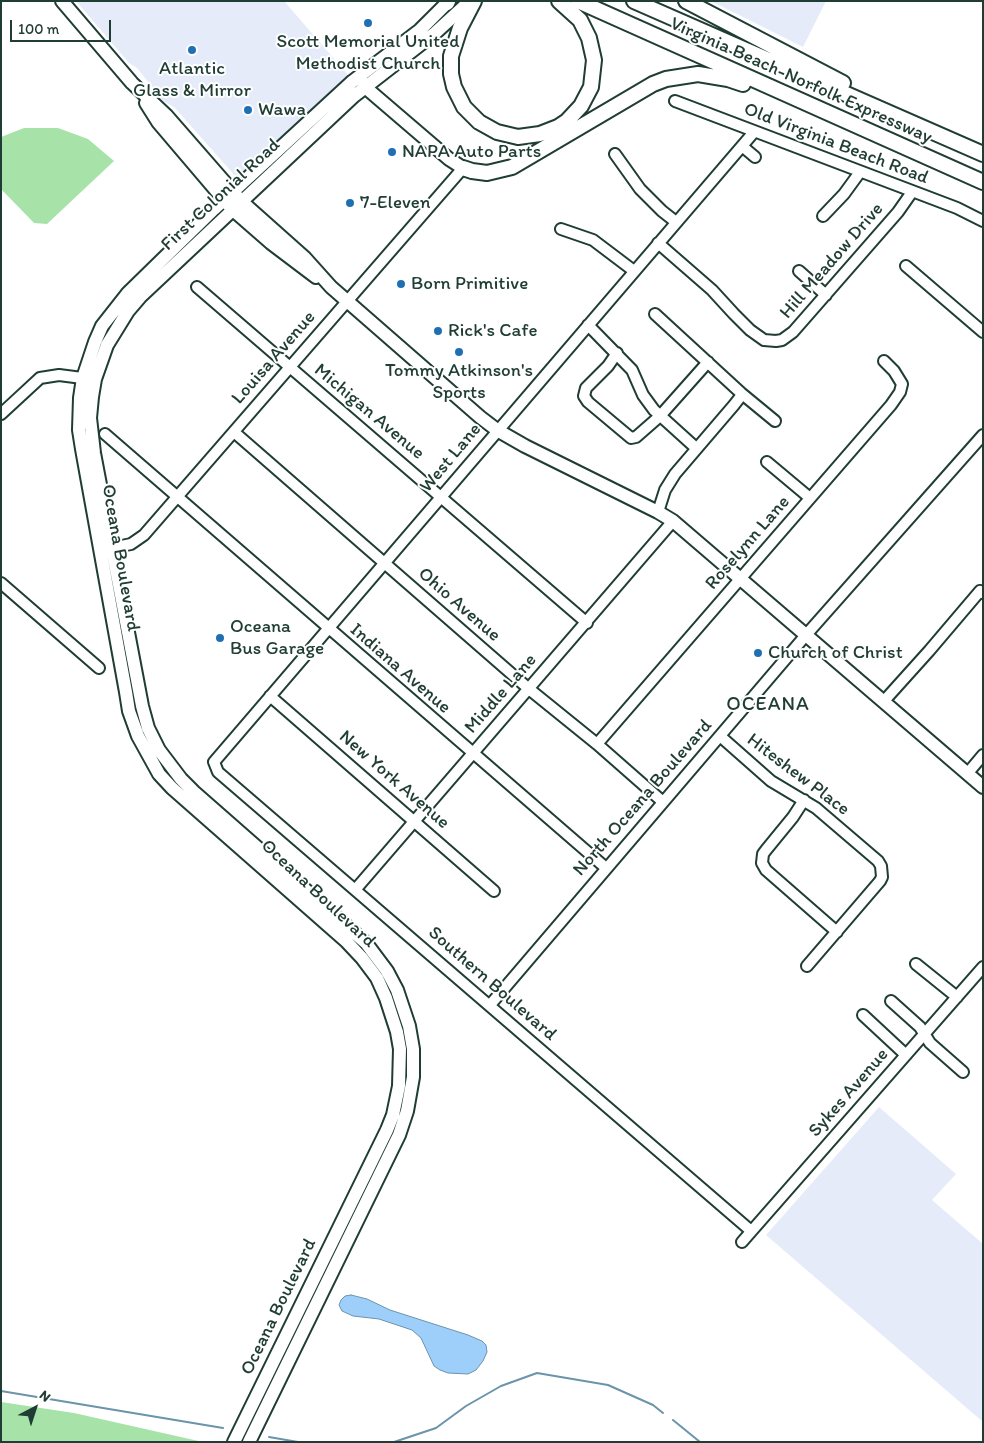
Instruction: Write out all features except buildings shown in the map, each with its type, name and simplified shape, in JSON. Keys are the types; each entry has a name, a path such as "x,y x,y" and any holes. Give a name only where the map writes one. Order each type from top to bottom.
{"highway":[{"path":"474,1 460,28 451,56 451,74 454,87 464,107 479,122 497,132 518,137 540,134 558,127 567,121 581,106 591,87 594,60 589,38 580,20 559,1"},
{"name":"Virginia Beach-Norfolk Expressway","path":"578,1 983,182"},
{"name":"Virginia Beach-Norfolk Expressway","path":"634,1 983,154"},
{"path":"686,1 838,80 908,120"},
{"path":"463,168 487,173 507,169 654,84 666,78 689,74 709,75 728,79 844,121"}],"main road":[{"path":"62,1 132,83 158,122 299,266 331,287 469,408 497,430 544,456 673,521 983,787"},
{"name":"First Colonial Road","path":"362,81 435,33 470,1"},
{"name":"First Colonial Road","path":"89,378 95,342 102,326 116,306 141,279 233,200 420,30 448,2"},
{"path":"362,81 449,159 463,168"},
{"name":"Oceana Boulevard","path":"89,378 91,434 142,706 148,728 159,750 181,779 194,792 366,943 387,971 397,990 409,1026 399,1086 390,1123 249,1442"},
{"name":"Oceana Boulevard","path":"89,378 80,398 79,430 99,549 130,711 138,736 159,774 185,801 346,941 362,958 376,978 386,998 397,1032 406,1049 413,1077 408,1107 400,1135 330,1261 234,1442"}],"street":[{"name":"Old Virginia Beach Road","path":"675,101 957,208 983,221"},
{"name":"West Lane","path":"214,762 754,132"},
{"path":"742,146 754,157"},
{"path":"615,154 640,190 676,222"},
{"name":"Louisa Avenue","path":"99,549 131,544 144,535 463,168"},
{"path":"823,216 844,194 860,172"},
{"name":"Hill Meadow Drive","path":"658,243 712,290 750,330 764,340 776,342 787,337 826,295 898,212 912,192"},
{"path":"561,229 602,245 634,271"},
{"path":"906,266 983,332"},
{"path":"799,271 826,295"},
{"name":"Michigan Avenue","path":"197,287 586,623"},
{"path":"655,314 774,421"},
{"path":"588,325 632,370 648,403 696,448"},
{"path":"617,354 586,388 584,396 586,400 631,438 636,437 660,416 708,362"},
{"name":"Roselynn Lane","path":"597,744 891,405 900,392 902,384 900,379 884,361"},
{"path":"1,414 40,378 59,375 89,378"},
{"path":"658,512 669,484 696,448 734,405 741,393"},
{"name":"Ohio Avenue","path":"234,432 529,689 597,744 663,802"},
{"name":"Indiana Avenue","path":"105,434 472,754 606,868"},
{"name":"North Oceana Boulevard","path":"490,1005 806,635 983,435"},
{"path":"767,462 810,498"},
{"name":"Middle Lane","path":"355,890 673,521"},
{"path":"1,583 99,668"},
{"path":"884,702 981,592"},
{"name":"New York Avenue","path":"270,696 494,891"},
{"name":"Hiteshew Place","path":"720,736 771,781 816,808 878,861 881,866 882,876 880,881 837,932"},
{"path":"967,774 983,755"},
{"name":"Southern Boulevard","path":"214,762 218,772 750,1230"},
{"path":"804,800 793,817 763,854 762,863 766,870 837,932 807,966"},
{"path":"916,964 957,997"},
{"name":"Sykes Avenue","path":"742,1242 750,1230 983,967"},
{"path":"891,1001 916,1022 930,1043 963,1072"},
{"path":"863,1015 906,1055"}],"shaded area":[{"path":"76,1 284,1 349,76 237,178 175,108 162,100 137,68 129,63"},
{"path":"711,1 826,1 803,47"},
{"path":"879,1107 956,1174 932,1200 983,1244 983,1422 766,1235"}],"green space":[{"path":"24,128 58,128 88,139 114,161 47,224 34,223 1,189 1,137"},
{"path":"1,1402 74,1413 203,1442 1,1442"}],"water":[{"path":"351,1295 367,1299 390,1310 482,1341 486,1345 487,1352 483,1361 476,1370 468,1374 448,1373 440,1370 434,1366 421,1338 412,1330 379,1319 353,1316 342,1311 339,1305 341,1300 345,1296"}],"waterway":[{"path":"394,1442 436,1428 466,1406 501,1386 537,1373 608,1385 653,1405 663,1413"},
{"path":"1,1391 223,1428"},
{"path":"673,1420 700,1442"},
{"path":"269,1437 298,1442"}],"place":[{"name":"Scott Memorial United Methodist Church","path":"368,23"},
{"name":"Atlantic Glass & Mirror","path":"192,50"},
{"name":"Wawa","path":"248,110"},
{"name":"NAPA Auto Parts","path":"392,152"},
{"name":"7-Eleven","path":"350,203"},
{"name":"Born Primitive","path":"401,284"},
{"name":"Rick's Cafe","path":"438,331"},
{"name":"Tommy Atkinson's Sports","path":"459,352"},
{"name":"Oceana Bus Garage","path":"220,638"},
{"name":"Church of Christ","path":"758,653"}],"district":[{"name":"OCEANA","path":"768,705"}]}
